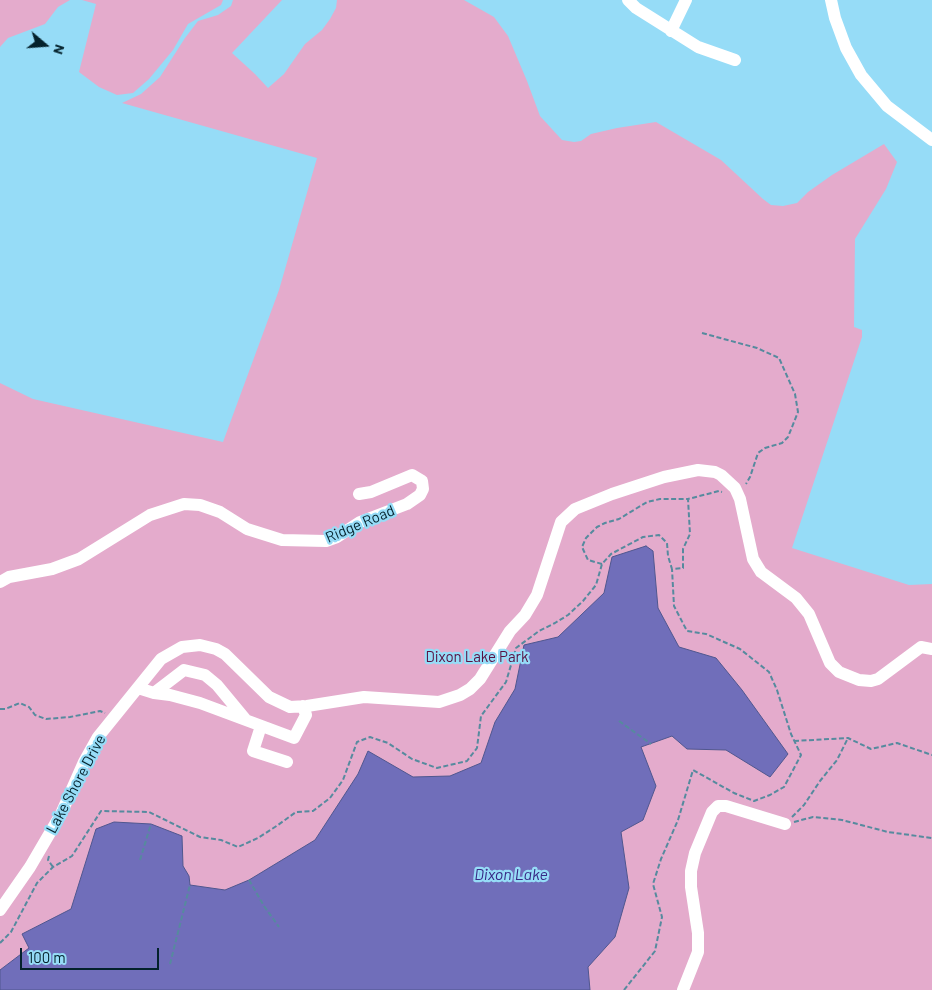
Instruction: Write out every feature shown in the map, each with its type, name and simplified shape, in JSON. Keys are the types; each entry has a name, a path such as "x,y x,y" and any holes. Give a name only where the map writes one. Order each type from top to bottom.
{"street":[{"path":"628,0 636,8 698,47 736,60"},
{"path":"671,30 686,0"},
{"path":"831,0 835,18 846,48 861,76 887,106 932,140"},
{"name":"Lake Shore Drive","path":"0,910 30,868 56,823 84,762 98,737 161,659 182,647 200,645 216,649 225,654 269,697 290,707 364,697 439,702 460,695 470,689 480,679 510,631 526,615 537,595 561,522 575,509 612,494 664,477 698,470 715,472 721,475 736,491"},
{"name":"Ridge Road","path":"0,582 9,577 52,569 79,560 150,515 184,504 200,505 220,512 247,529 282,540 326,541 360,522 407,504 420,495 423,489 422,481 412,476 371,492 359,494"},
{"path":"736,491 740,499 753,559 761,572 796,598 809,614 830,663 839,672 859,680 871,681 878,679 921,647 932,648"},
{"path":"154,693 184,670 206,676 217,685 246,720"},
{"path":"138,688 200,703 294,738 306,715 303,706"},
{"path":"261,726 253,751 287,762"},
{"path":"683,990 698,952 698,933 691,887 691,871 695,853 712,812 718,806 726,806 785,824"}],"path":[{"path":"602,564 588,560 582,547 586,538 597,527 619,519 647,502 660,499 688,499 719,491 728,494 736,491 744,487 750,477 758,453 765,448 782,443 788,437 798,412 795,394 779,358 757,348 702,334"},
{"path":"672,569 683,568 683,549 690,534 688,499"},
{"path":"0,943 11,932 37,883 53,867 72,856 101,811 148,812 200,837 221,840 238,848 258,838 296,812 313,811 330,798 343,780 357,742 370,737 388,743 412,759 437,768 467,761 477,748 481,716 506,682 516,648 539,630 555,623 568,614 583,601 596,585 602,564 611,554 643,537 659,535 668,543 668,556 672,569 674,606 687,631 706,634 740,649 769,672 800,755 784,787 754,801 734,793 693,770 678,820 652,884 662,917 655,951 624,990"},
{"path":"0,709 20,703 29,707 35,715 46,719 70,717 100,711 114,717"},
{"path":"619,720 651,744"},
{"path":"794,741 848,738 871,749 897,743 932,754"},
{"path":"785,824 804,805 837,760 848,738"},
{"path":"785,824 813,817 842,820 888,832 932,838"},
{"path":"140,860 151,824"},
{"path":"248,880 279,927"},
{"path":"170,964 190,885"}],"green space":[{"path":"0,0 70,0 58,7 45,24 8,38 0,47"},
{"path":"82,0 223,0 221,5 188,24 173,50 149,79 133,93 117,95 99,87 79,72 96,4"},
{"name":"Dixon Lake Park","path":"233,0 282,0 232,53 268,88 284,74 305,44 322,30 336,8 337,0 464,0 494,17 508,36 540,116 562,140 581,141 591,134 656,122 721,160 771,205 783,206 797,203 808,192 832,175 884,144 897,162 886,189 855,239 854,327 862,330 862,337 792,548 909,585 932,584 932,990 0,990 0,383 33,399 223,442 279,290 317,158 122,103 141,94 160,77 198,21 218,15 231,6"}],"water":[{"name":"Dixon Lake","path":"646,546 653,551 658,608 679,647 716,658 742,690 788,754 770,777 726,750 687,749 672,736 641,747 656,786 643,820 621,832 629,888 615,937 588,967 590,990 0,990 0,970 29,948 22,934 71,909 96,829 114,822 151,824 182,836 183,866 189,876 190,885 225,890 249,880 315,840 358,774 368,751 413,777 450,776 481,763 495,722 515,689 524,645 558,637 604,593 612,557"}]}
